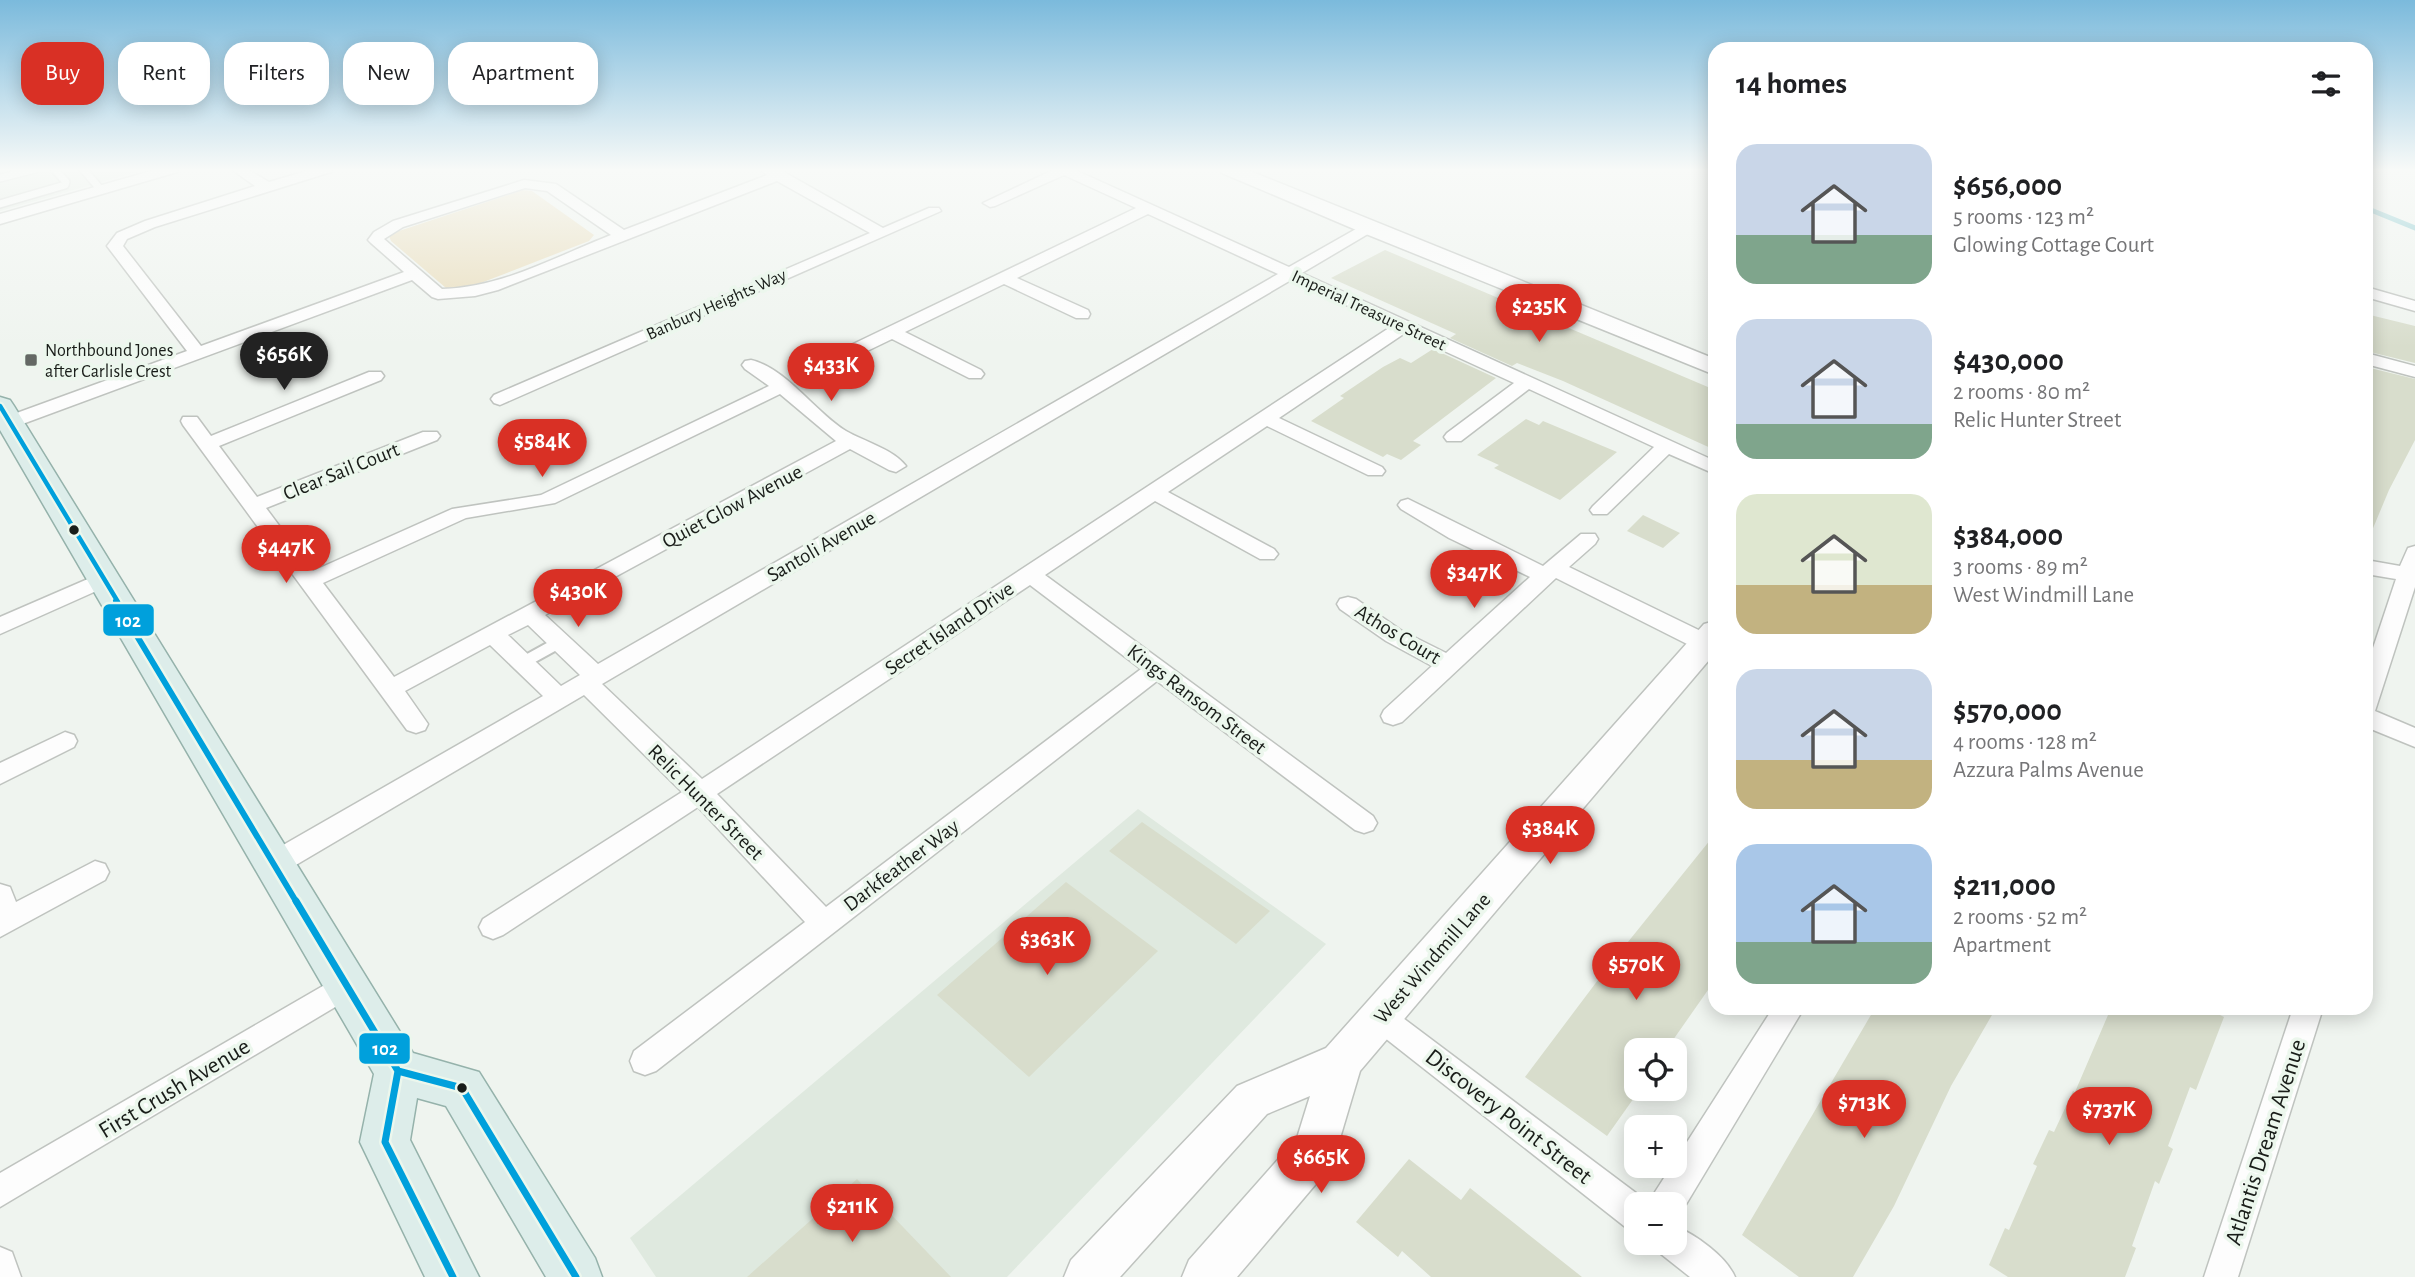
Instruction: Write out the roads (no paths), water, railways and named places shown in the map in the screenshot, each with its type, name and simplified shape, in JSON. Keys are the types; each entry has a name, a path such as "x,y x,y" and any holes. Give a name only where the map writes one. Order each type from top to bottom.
{"main road":[{"path":"5,414 398,1071 384,1142 453,1277"},
{"path":"398,1071 462,1088 576,1277"}],"street":[{"path":"139,229 122,236 115,246 198,354"},
{"path":"390,229 379,235 378,244 438,294 464,294 491,287 639,229"},
{"path":"611,229 622,236"},
{"path":"873,229 881,233"},
{"name":"Banbury Heights Way","path":"500,398 892,229"},
{"path":"857,349 1106,229"},
{"name":"Imperial Treasure Street","path":"1193,229 1708,465"},
{"name":"Santoli Avenue","path":"274,864 1367,229"},
{"path":"1369,229 1708,365"},
{"path":"5,414 198,354 414,274"},
{"path":"1004,278 1082,314"},
{"path":"2373,294 2415,306"},
{"name":"Secret Island Drive","path":"493,927 700,793 1404,326"},
{"path":"892,332 975,374"},
{"path":"2373,360 2415,372"},
{"path":"751,365 782,387 836,433 896,466"},
{"path":"207,444 375,376"},
{"path":"1454,437 1527,382"},
{"path":"309,581 459,513 533,504 548,499 741,404 782,387"},
{"path":"1265,418 1376,471"},
{"path":"190,421 416,724"},
{"name":"Clear Sail Court","path":"253,506 430,436"},
{"name":"Quiet Glow Avenue","path":"390,689 852,440"},
{"path":"1600,510 1666,446"},
{"path":"1154,492 1267,554"},
{"path":"1408,506 1456,533 1708,636"},
{"path":"1393,716 1588,539"},
{"path":"2373,567 2413,568 2373,685"},
{"name":"Kings Ransom Street","path":"1030,574 1364,823"},
{"path":"0,626 104,579"},
{"name":"Athos Court","path":"1348,604 1394,636 1448,664"},
{"name":"Relic Hunter Street","path":"530,614 560,642 591,680 824,923"},
{"path":"493,634 559,698"},
{"name":"West Windmill Lane","path":"1088,1277 1252,1100 1341,1062 1708,639"},
{"name":"Darkfeather Way","path":"645,1060 1157,669"},
{"path":"2373,720 2415,738"},
{"path":"0,774 65,741"},
{"path":"3,914 95,872"},
{"name":"First Crush Avenue","path":"0,1191 347,985"},
{"path":"1674,1192 1785,1015"},
{"name":"Atlantis Dream Avenue","path":"2221,1277 2306,1015"},
{"name":"Discovery Point Street","path":"1381,1017 1624,1205"},
{"name":"West Windmill Lane","path":"1206,1277 1316,1150 1341,1062"},
{"path":"1687,1253 1718,1277"},
{"path":"0,1264 4,1277"}],"lane":[{"path":"523,663 560,642"}],"place":[{"name":"Northbound Jones after Carlisle Crest","path":"31,360"}]}
